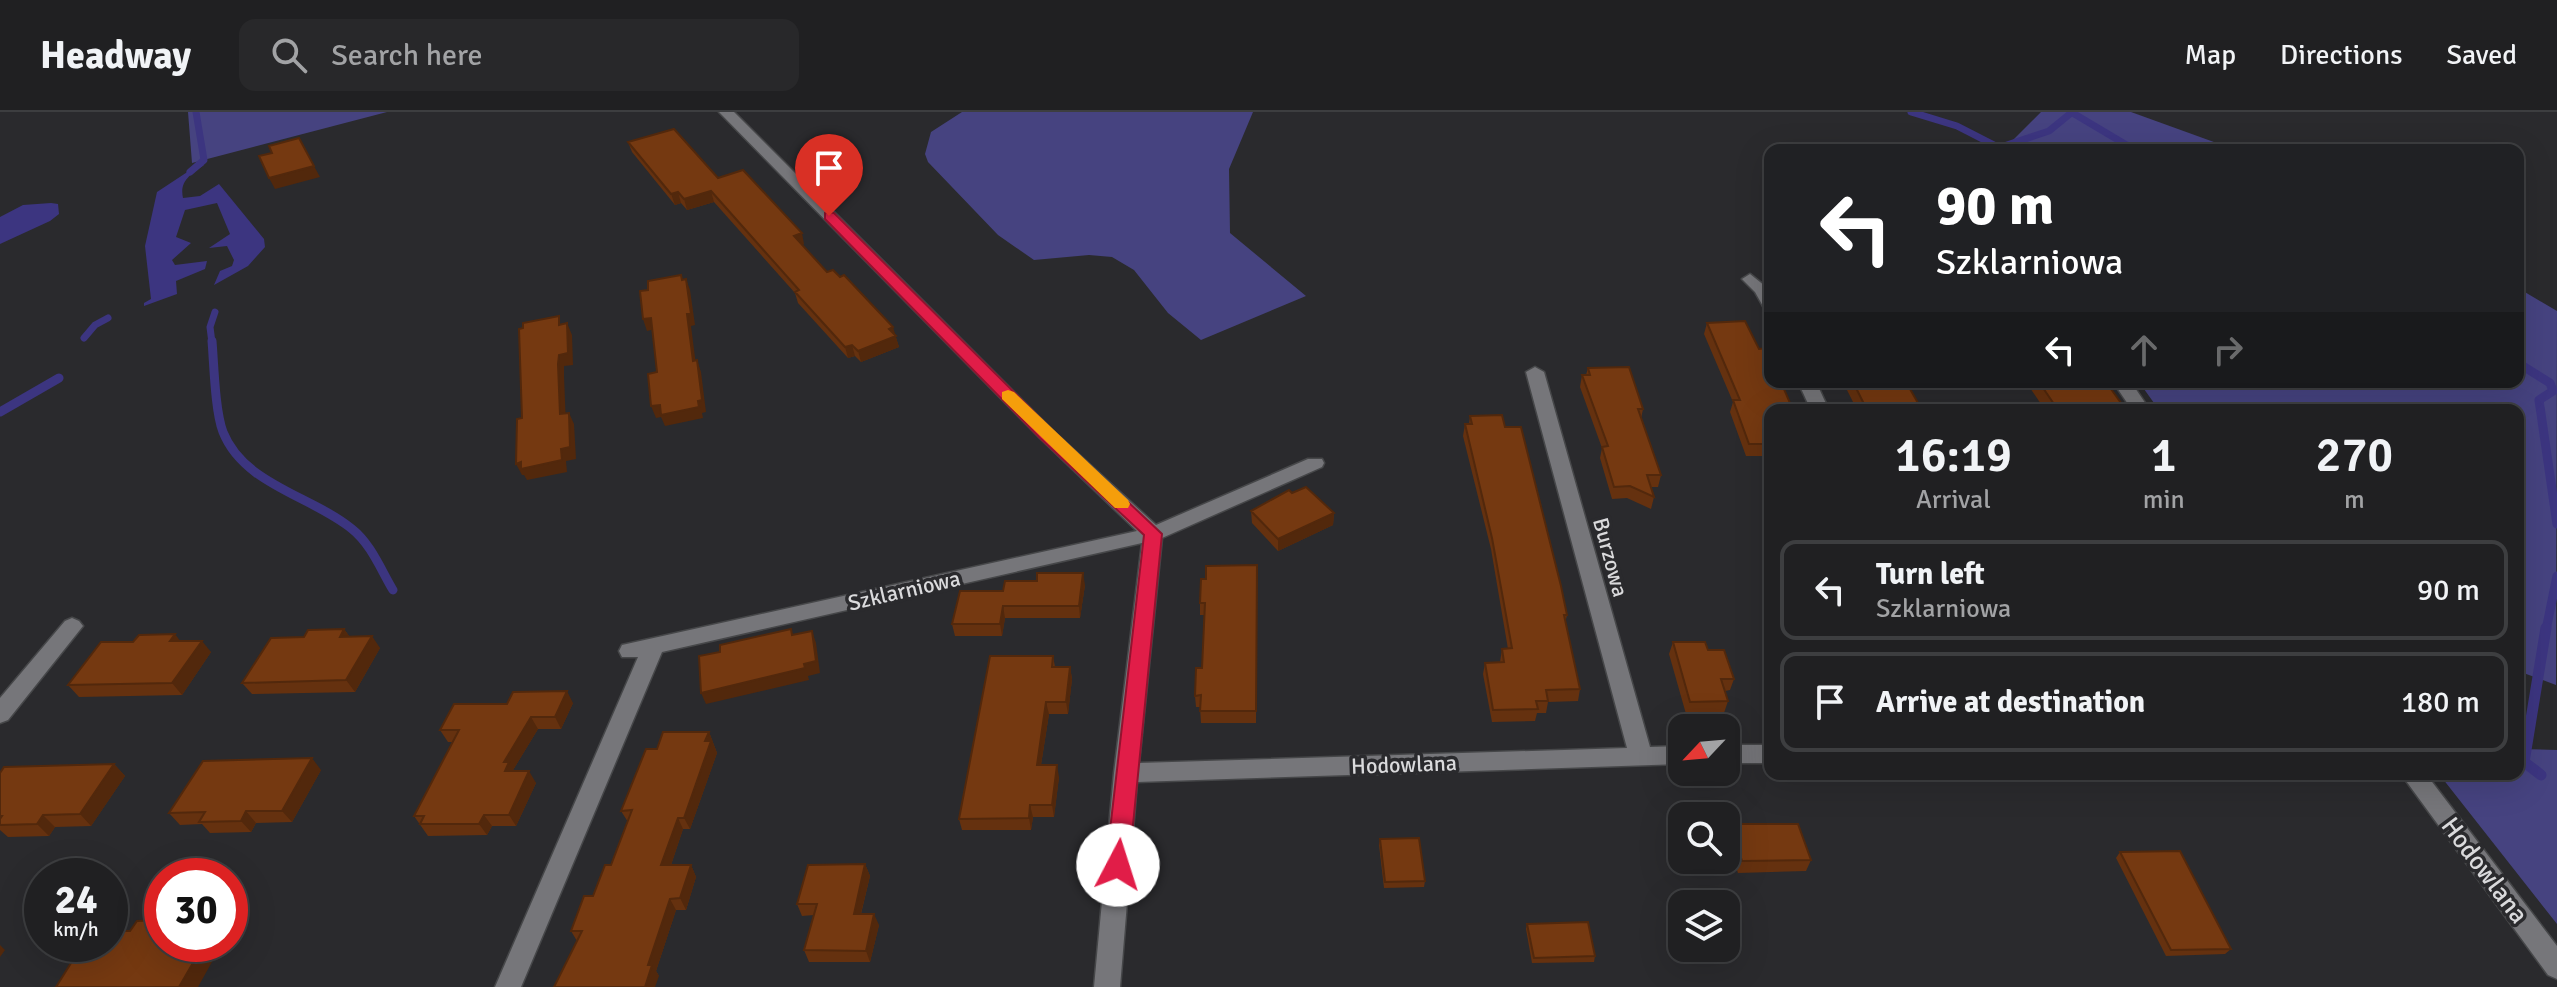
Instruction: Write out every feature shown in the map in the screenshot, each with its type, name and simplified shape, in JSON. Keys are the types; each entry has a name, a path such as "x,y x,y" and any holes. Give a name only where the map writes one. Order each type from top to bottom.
{"street":[{"path":"726,112 1046,434 1153,534 1126,773 1107,987"},
{"path":"1750,279 1764,294"},
{"name":"Burzowa","path":"1535,372 1641,756"},
{"name":"Szklarniowa","path":"630,651 1153,534 1315,463"},
{"path":"0,714 72,626"},
{"path":"508,987 654,646"},
{"path":"1740,754 1764,754"},
{"name":"Hodowlana","path":"1126,773 1668,755"},
{"name":"Hodowlana","path":"2417,780 2557,967"}],"shaded area":[{"path":"188,112 387,112 192,163"},
{"path":"962,112 1253,112 1229,169 1230,233 1306,296 1201,340 1168,313 1134,270 1112,257 1089,255 1034,260 998,235 928,162 925,154 931,132"},
{"path":"2041,112 2131,112 2219,144 2009,144"},
{"path":"198,165 204,165 185,182 183,198 200,196 219,184 264,239 265,247 248,266 214,285 220,271 232,266 234,260 227,246 209,248 230,234 217,203 185,210 176,237 191,243 172,260 175,265 207,261 205,269 176,281 177,294 144,306 151,299 145,246 157,192"},
{"path":"58,204 59,214 0,244 0,217 23,205"},
{"path":"2524,292 2557,311 2556,685 2524,673 2524,404 2155,404 2143,388 2524,388"},
{"path":"2524,749 2557,750 2557,924 2444,780 2524,780"}],"building":[{"path":"674,129 718,178 743,170 802,233 794,236 827,272 833,270 840,277 844,275 893,327 889,329 896,336 858,351 852,345 845,347 711,191 684,199 678,192 671,194 628,142"},
{"path":"299,138 314,166 269,178 259,156 272,153 269,146"},
{"path":"681,275 682,280 686,279 693,361 697,360 702,400 698,401 699,407 661,415 660,405 651,406 648,374 657,372 651,318 643,319 640,291 648,290 648,281"},
{"path":"559,316 559,325 567,323 568,353 559,355 558,364 560,414 569,413 570,447 561,449 562,460 521,469 521,462 516,464 517,419 522,418 519,329 523,328 523,323"},
{"path":"1745,321 1759,349 1764,348 1764,388 1784,388 1790,404 1764,404 1764,444 1749,444 1733,400 1740,400 1707,323"},
{"path":"1629,367 1643,409 1638,409 1661,475 1647,475 1654,497 1630,486 1614,487 1602,447 1608,446 1582,375 1590,375 1588,368"},
{"path":"1856,388 1909,388 1919,404 1864,404"},
{"path":"2043,388 2110,388 2122,404 2054,404"},
{"path":"1502,415 1505,427 1521,427 1561,586 1580,689 1546,690 1548,701 1536,701 1538,709 1493,710 1485,663 1504,662 1502,649 1512,648 1492,538 1465,424 1472,424 1470,416"},
{"path":"1306,487 1334,513 1278,539 1251,511 1289,490 1292,493"},
{"path":"1257,565 1256,711 1200,711 1201,695 1195,696 1196,668 1202,668 1205,603 1200,603 1201,579 1206,579 1206,566"},
{"path":"1037,573 1083,573 1079,606 1003,606 1000,624 952,624 960,591 1003,591 1005,581 1037,581"},
{"path":"344,629 340,637 372,636 346,680 242,683 271,638 304,637 308,630"},
{"path":"791,629 792,635 812,631 816,661 804,664 805,668 701,693 699,656 720,652 720,645"},
{"path":"175,634 170,641 202,641 172,683 68,685 101,642 133,642 139,635"},
{"path":"1673,642 1705,642 1708,650 1724,650 1734,679 1721,679 1728,701 1690,702"},
{"path":"990,656 1053,656 1052,667 1070,667 1066,702 1046,702 1037,765 1057,765 1052,805 1030,805 1029,818 959,819"},
{"path":"567,691 555,717 531,717 504,762 509,762 505,771 529,771 509,815 484,815 479,824 420,824 424,816 414,816 459,730 440,730 454,704 507,704 513,692"},
{"path":"663,732 709,732 705,741 711,741 684,818 678,818 661,865 691,865 680,898 670,899 648,965 652,965 645,987 554,987 582,931 571,931 584,896 593,896 605,865 611,865 632,810 621,811 646,749 657,749"},
{"path":"312,758 282,811 246,811 241,821 199,822 205,812 169,813 203,761"},
{"path":"114,764 80,814 43,815 37,824 0,825 0,773 4,767"},
{"path":"1740,824 1798,824 1811,860 1742,861"},
{"path":"1419,838 1425,881 1385,882 1380,839"},
{"path":"2180,851 2231,949 2171,950 2120,852"},
{"path":"865,864 854,914 874,914 866,951 804,950 817,904 797,904 808,865"},
{"path":"137,921 144,921 144,962 194,962 179,987 56,987 72,962 128,962 128,931"},
{"path":"1588,922 1595,956 1534,958 1527,924"}],"waterway":[{"path":"190,172 204,160 196,112"},
{"path":"1911,112 1957,126 1992,144"},
{"path":"2071,112 2125,144"},
{"path":"2010,144 2049,131 2071,113"},
{"path":"212,343 210,327 215,312"},
{"path":"84,338 95,325 108,318"},
{"path":"212,341 218,412 223,432 233,450 262,477 336,518 359,535 393,590"},
{"path":"2524,367 2550,383 2553,391 2539,400 2557,524"},
{"path":"0,412 59,378"},
{"path":"2546,630 2557,576"},
{"path":"2541,775 2524,762 2546,628"}],"slow traffic":[{"path":"1008,395 1122,504"}],"route":[{"path":"829,216 1046,434 1153,534 1118,865"}]}
